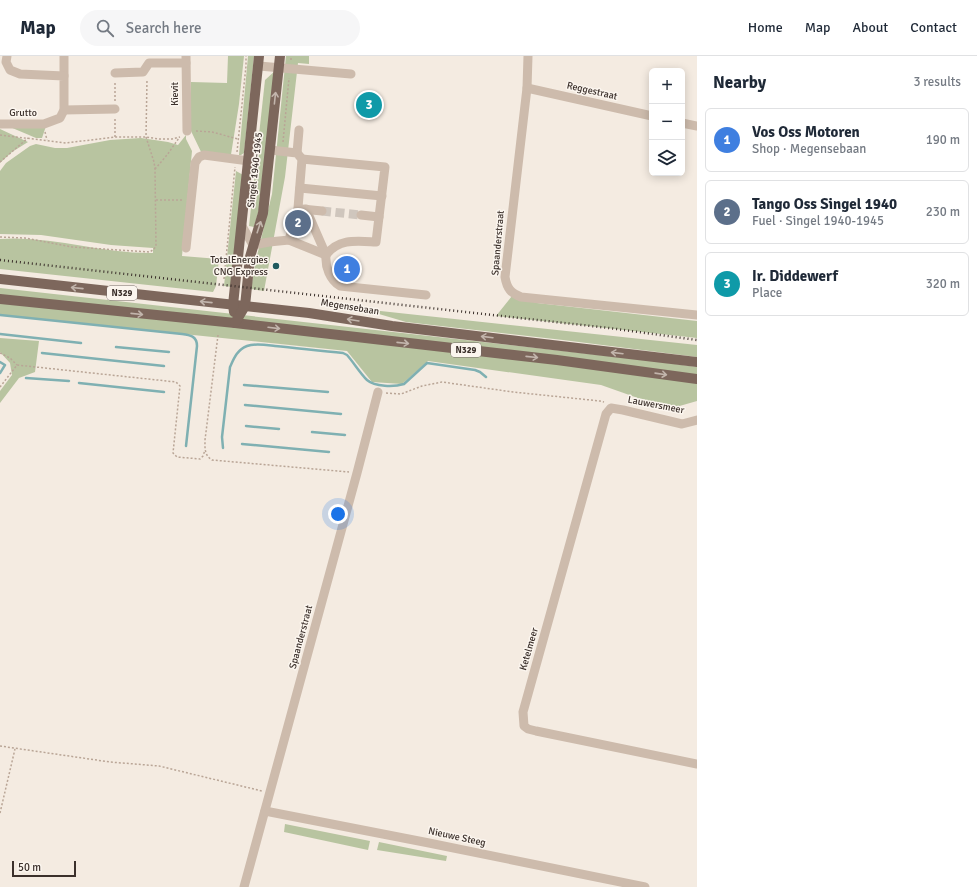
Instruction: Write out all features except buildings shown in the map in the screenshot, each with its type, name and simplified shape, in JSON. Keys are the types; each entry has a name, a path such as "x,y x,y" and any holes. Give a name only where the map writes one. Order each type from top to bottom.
{"main road":[{"name":"Singel 1940-1945","path":"235,324 233,305 259,56"},
{"name":"Singel 1940-1945","path":"235,324 245,306 250,257 263,213 280,56"},
{"name":"Megensebaan","path":"0,279 309,313 392,326 697,362"},
{"name":"N329","path":"0,299 557,360 697,379"}],"street":[{"path":"7,56 6,62 10,70 20,74 64,76"},
{"path":"64,56 64,110 115,109"},
{"name":"Spaanderstraat","path":"528,56 527,88 505,277 507,287 513,294 521,297 697,315"},
{"path":"115,73 144,72 149,63 186,60"},
{"name":"Kievit","path":"186,60 187,131"},
{"path":"259,66 351,74"},
{"name":"Reggestraat","path":"527,88 649,115"},
{"name":"Grutto","path":"0,124 44,124 60,118 64,110"},
{"path":"685,124 697,126"},
{"path":"299,130 300,188 302,209 326,255"},
{"path":"270,150 299,156 385,167 376,242 351,240 344,242 330,250 326,255 325,262 331,278 340,286 426,295"},
{"name":"Singel 1940-1945","path":"186,248 195,163 199,157 204,155 249,161"},
{"path":"300,188 382,196"},
{"path":"289,240 302,209"},
{"path":"302,209 322,211"},
{"path":"361,215 379,217"},
{"path":"242,226 253,245 289,240 326,255"},
{"name":"Spaanderstraat","path":"244,887 378,392"},
{"name":"Lauwersmeer","path":"611,408 682,424 697,420"},
{"name":"Ketelmeer","path":"611,408 606,414 523,712 524,726 536,732 697,764"},
{"name":"Nieuwe Steeg","path":"265,811 429,842 645,887"}],"path":[{"name":"Singel 1940-1945","path":"224,280 246,56"},
{"path":"282,152 291,56"},
{"path":"0,237 25,238 72,247 150,252 154,250 156,246 155,169 146,137 147,79"},
{"path":"0,134 66,143 115,137 146,137"},
{"path":"0,162 28,138"},
{"path":"155,169 179,138"},
{"path":"156,200 191,199"},
{"path":"0,353 10,358 17,365 176,382 180,386 173,453 174,456 177,457 200,459 205,450 218,335"},
{"path":"0,387 17,365"},
{"path":"378,392 401,394 422,386 442,382 513,392 600,401 611,408"},
{"path":"205,450 208,457 212,460 357,473"},
{"path":"0,746 110,762 159,766 270,793"},
{"path":"0,813 15,749"}],"green space":[{"path":"228,56 244,56 239,104 230,161 204,158 191,131 191,82 227,83"},
{"path":"248,56 254,56 244,153 239,155"},
{"path":"286,56 309,56 309,64 298,63 285,177 264,291 251,289 255,264 272,194"},
{"path":"276,70 265,188 254,227 249,226 265,80"},
{"path":"46,126 42,138 36,138 10,127"},
{"path":"0,129 28,142 12,152 0,163"},
{"path":"186,135 186,139 192,151 182,256 219,259 216,286 213,292 0,269 0,239 19,238 115,251 153,253 153,248 111,245 41,235 0,234 0,171 6,163 30,146 36,144 55,148 67,148 110,140 141,138 178,145"},
{"path":"236,171 245,176 232,287 224,286"},
{"path":"0,288 697,367 697,401 669,409 601,385 428,361 402,384 372,382 347,351 0,315"},
{"path":"512,296 537,303 697,321 697,338 496,316"},
{"path":"362,309 697,345 697,357 406,322"},
{"path":"0,338 39,341 35,372 19,378 0,403 0,391 12,375 10,363 0,352"},
{"path":"285,824 370,841 368,850 284,832"},
{"path":"379,842 447,856 446,861 377,850"}],"waterway":[{"path":"0,315 182,334 194,338 197,346 186,446"},
{"path":"0,334 81,343"},
{"path":"223,448 222,437 230,367 238,352 250,345 257,344 343,353 347,355 367,380 380,385 395,386 404,384 427,363 475,370 486,377"},
{"path":"116,347 169,352"},
{"path":"42,353 164,366"},
{"path":"0,362 5,365 0,373"},
{"path":"26,378 69,381"},
{"path":"79,383 164,392"},
{"path":"244,385 328,392"},
{"path":"245,405 341,414"},
{"path":"246,426 279,429"},
{"path":"312,432 345,435"},
{"path":"242,444 329,452"}],"tunnel":[{"path":"322,211 361,215"}],"railway":[{"path":"0,260 609,328 697,340"}],"place":[{"name":"Ir. Diddewerf","path":"369,105"},
{"name":"Tango Oss Singel 1940","path":"298,223"},
{"name":"TotalEnergies CNG Express","path":"276,266"},
{"name":"Vos Oss Motoren","path":"347,269"}]}
